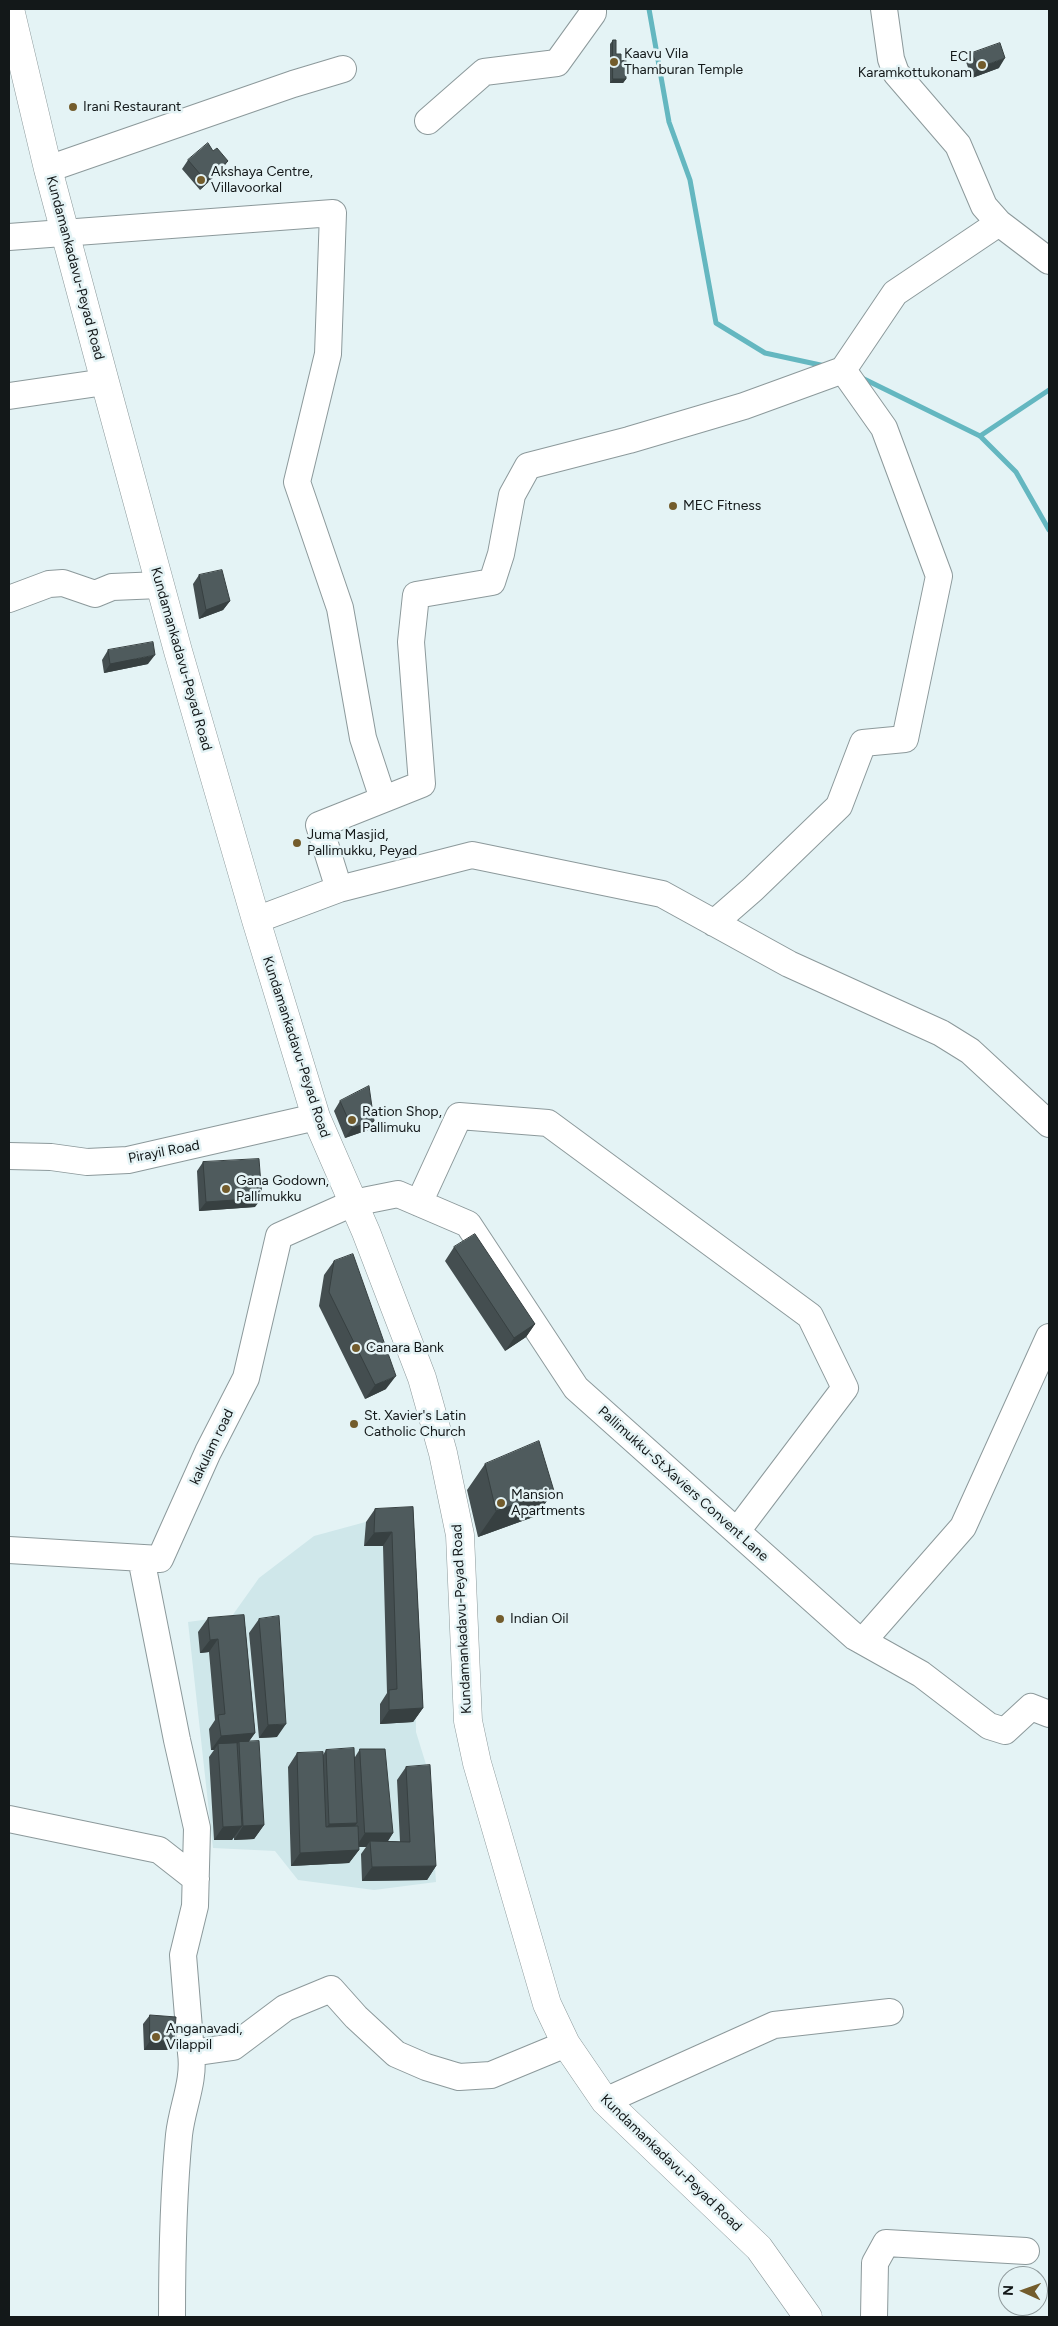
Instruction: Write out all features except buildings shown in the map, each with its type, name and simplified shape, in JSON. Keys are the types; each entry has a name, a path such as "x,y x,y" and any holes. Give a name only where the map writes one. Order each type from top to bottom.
{"main road":[{"name":"Kundamankadavu-Peyad Road","path":"10,13 64,232 160,585 256,920 316,1117 422,1378 444,1453 460,1535 468,1720 476,1763 547,2004 566,2044 605,2101 759,2248 808,2317"}],"street":[{"path":"428,121 484,72 557,63 593,13 593,9"},
{"path":"884,9 891,59 896,73 958,145 984,206 999,223 1049,260"},
{"path":"48,169 293,84 343,69"},
{"path":"9,237 333,213 328,354 297,482 340,608 363,738 383,799"},
{"path":"339,889 320,826 422,784 411,642 416,595 492,582 501,554 512,495 528,466 629,440 744,406 843,370 895,293 999,223"},
{"path":"714,922 753,889 839,806 863,743 905,738 939,576 884,428 843,370"},
{"path":"9,396 105,382"},
{"path":"9,599 49,584 63,583 95,594 112,587 160,585"},
{"path":"256,920 339,889 472,855 662,894 789,964 941,1033 970,1051 1049,1124"},
{"path":"419,1203 459,1116 548,1123 810,1316 845,1388 737,1532"},
{"name":"Pirayil Road","path":"9,1156 51,1157 87,1162 128,1160 316,1117"},
{"name":"Pallimukku-St.Xaviers Convent Lane","path":"352,1203 398,1194 468,1224 576,1388 855,1637 921,1674 989,1726 1005,1731 1031,1708 1049,1714"},
{"name":"kakulam road","path":"9,1550 160,1559 208,1452 246,1378 279,1236 352,1203"},
{"path":"864,1642 963,1527 1049,1337"},
{"path":"141,1558 176,1740 197,1828 196,1906 183,1955 193,2068 179,2133 173,2226 172,2317"},
{"path":"9,1819 159,1850 196,1879"},
{"path":"191,2053 233,2047 285,2008 331,1989 356,2017 396,2054 459,2078 492,2075 566,2044"},
{"path":"605,2101 774,2024 890,2012"},
{"path":"874,2317 875,2263 886,2243 1026,2251"}],"shaded area":[{"path":"406,1511 414,1546 416,1732 429,1774 436,1882 374,1890 298,1880 275,1851 213,1848 188,1622 232,1616 259,1578 314,1536"}],"waterway":[{"path":"649,9 669,122 690,180 716,323 765,353 825,366"},
{"path":"862,378 980,436 1016,472 1049,530"},
{"path":"980,436 1049,390"}],"place":[{"name":"Kaavu Vila Thamburan Temple","path":"614,62"},
{"name":"ECI Karamkottukonam","path":"982,65"},
{"name":"Irani Restaurant","path":"73,107"},
{"name":"Akshaya Centre, Villavoorkal","path":"201,180"},
{"name":"MEC Fitness","path":"673,506"},
{"name":"Juma Masjid, Pallimukku, Peyad","path":"297,843"},
{"name":"Ration Shop, Pallimuku","path":"352,1120"},
{"name":"Gana Godown, Pallimukku","path":"226,1189"},
{"name":"Canara Bank","path":"356,1348"},
{"name":"St. Xavier's Latin Catholic Church","path":"354,1424"},
{"name":"Mansion Apartments","path":"501,1503"},
{"name":"Indian Oil","path":"500,1619"},
{"name":"Anganavadi, Vilappil","path":"156,2037"}]}
